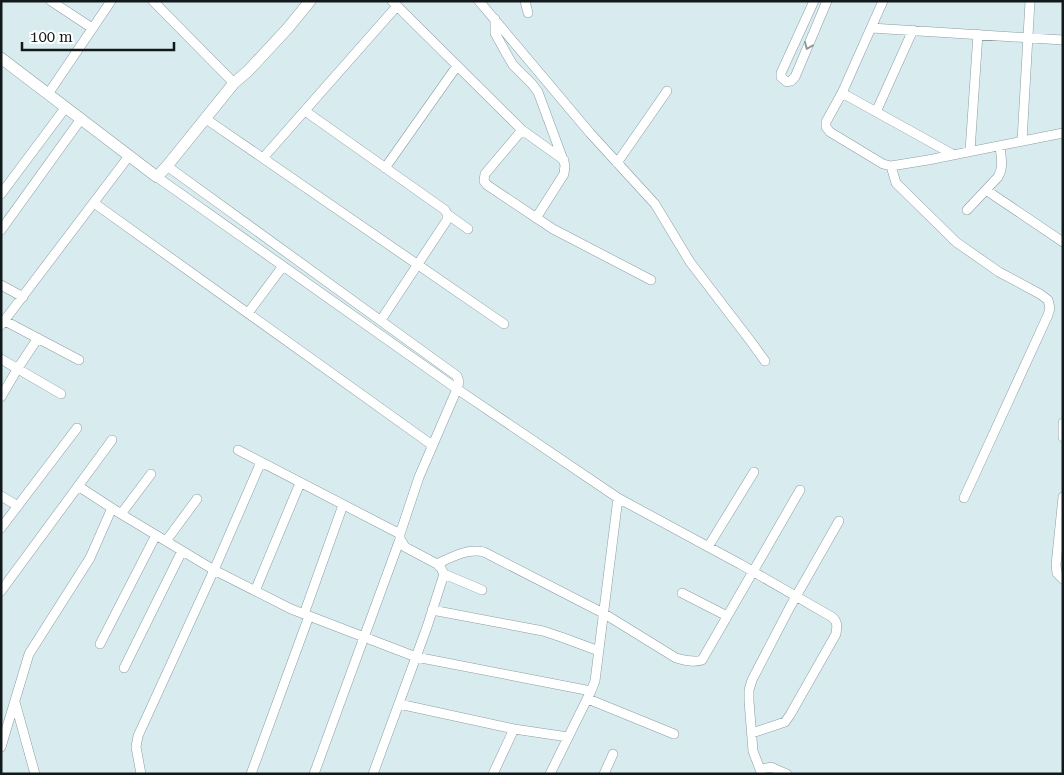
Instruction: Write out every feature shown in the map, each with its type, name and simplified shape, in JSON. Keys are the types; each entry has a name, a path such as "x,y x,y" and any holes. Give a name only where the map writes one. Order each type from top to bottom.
{"street":[{"path":"51,1 92,28"},
{"path":"48,94 111,1"},
{"path":"153,1 234,83"},
{"path":"157,177 234,83 248,71 288,28 310,1"},
{"path":"480,1 590,134 655,204 690,262 765,361"},
{"path":"525,1 528,13"},
{"path":"814,1 781,73 781,77 786,82 795,76 827,1"},
{"path":"883,1 842,93 826,122 830,132 883,164 891,166 1063,133"},
{"path":"1022,141 1030,1"},
{"path":"264,158 395,4 522,130 564,160"},
{"path":"495,19 495,33 506,54 513,65 538,92 564,160 564,174 536,218"},
{"path":"871,28 1063,40"},
{"path":"876,112 914,30"},
{"path":"970,152 978,34"},
{"path":"1,58 157,177 457,389 618,498 753,571 836,620 836,634 790,715 784,722 752,733"},
{"path":"385,168 457,66"},
{"path":"618,163 667,91"},
{"path":"842,93 954,155"},
{"path":"1,194 66,107"},
{"path":"305,111 468,229"},
{"path":"1,230 81,119"},
{"path":"206,119 504,324"},
{"path":"522,130 485,174 484,181 487,185 553,229 651,280"},
{"path":"967,210 1002,171 1000,146"},
{"path":"79,360 38,338 3,323 129,156"},
{"path":"167,166 457,376 459,382 419,478 314,774"},
{"path":"891,166 896,183 956,242 998,272 1040,294 1050,304 1048,315 964,498"},
{"path":"986,190 1063,242"},
{"path":"94,203 432,446"},
{"path":"381,320 447,220 447,214"},
{"path":"250,243 259,232"},
{"path":"248,313 283,266"},
{"path":"1,285 23,297"},
{"path":"1,397 38,338"},
{"path":"1,358 61,394"},
{"path":"1063,423 1063,437"},
{"path":"1,528 76,428"},
{"path":"1,592 112,440"},
{"path":"238,450 400,536 404,547 437,564 444,574 482,590"},
{"path":"141,774 136,747 138,736 261,462"},
{"path":"708,546 754,472"},
{"path":"122,514 151,474"},
{"path":"255,591 300,483"},
{"path":"78,486 214,570 291,610 416,657 590,695 674,734"},
{"path":"437,564 464,552 478,550 484,552 603,613 676,658 687,661 702,660 800,490"},
{"path":"1,496 18,506"},
{"path":"1063,497 1056,565 1057,573 1063,579"},
{"path":"550,774 590,695 595,681 618,498"},
{"path":"166,541 197,499"},
{"path":"252,774 307,616 342,504"},
{"path":"1,746 29,654 90,558 112,508"},
{"path":"761,773 753,751 749,690 752,680 839,521"},
{"path":"100,644 156,535"},
{"path":"124,668 182,551"},
{"path":"373,774 444,574"},
{"path":"682,593 727,616"},
{"path":"432,610 543,632 599,651"},
{"path":"15,702 35,774"},
{"path":"399,704 514,729 568,737"},
{"path":"493,774 514,729"},
{"path":"604,774 612,754"},
{"path":"761,773 763,769 771,767 787,774"}]}
